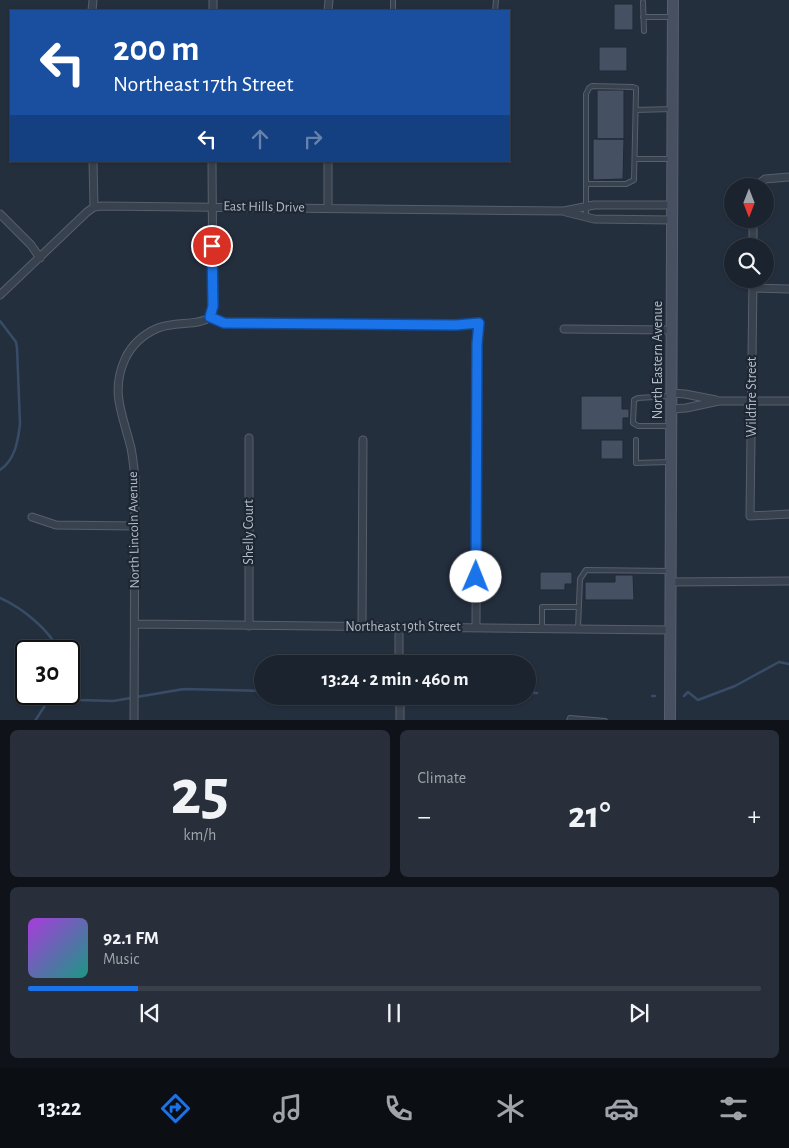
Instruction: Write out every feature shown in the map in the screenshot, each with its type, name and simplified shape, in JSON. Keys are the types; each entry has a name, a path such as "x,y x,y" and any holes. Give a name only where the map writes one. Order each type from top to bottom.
{"main road":[{"name":"North Eastern Avenue","path":"670,720 673,0"}],"street":[{"path":"1,294 80,217 94,208 93,162"},
{"path":"212,162 213,306 210,317 224,323 438,325 479,323 477,344 476,628"},
{"path":"328,162 328,208"},
{"path":"774,178 789,177"},
{"name":"East Hills Drive","path":"94,208 112,206 564,211 594,205 672,205"},
{"name":"East Hills Drive","path":"564,211 594,219 672,220"},
{"path":"0,214 40,258"},
{"path":"753,288 789,289"},
{"name":"Wildfire Street","path":"753,288 750,516 789,514"},
{"name":"North Lincoln Avenue","path":"134,720 136,624 135,489 133,463 117,392 118,378 130,350 143,336 171,324 203,322 210,317"},
{"path":"564,329 672,330"},
{"path":"672,395 685,394 719,401 789,401"},
{"path":"672,409 719,401"},
{"name":"Shelly Court","path":"248,626 250,438"},
{"path":"362,627 363,440"},
{"path":"32,517 56,524 135,526"},
{"path":"670,576 789,582"},
{"name":"Northeast 19th Street","path":"136,624 670,630"},
{"path":"399,628 400,655"},
{"path":"400,705 400,720"}],"lane":[{"path":"643,2 644,31"},
{"path":"644,17 672,17"},
{"path":"586,184 630,183 634,180 636,159 636,88 592,86 587,90 586,184 586,217"},
{"path":"636,110 672,109"},
{"path":"636,159 672,159"},
{"path":"672,395 638,398 634,400 633,411 633,424 638,426 672,426"},
{"path":"636,440 636,463 671,462"},
{"path":"578,630 580,579 586,570 670,576"},
{"path":"542,629 542,607 579,607"},
{"path":"569,720 570,718 605,720"}],"building":[{"path":"614,4 633,4 633,30 614,30"},
{"path":"599,47 627,47 627,71 599,71"},
{"path":"597,90 624,90 624,139 597,139"},
{"path":"593,139 624,139 623,179 593,180"},
{"path":"581,396 622,396 622,409 629,409 629,418 623,418 623,430 581,430"},
{"path":"601,440 623,440 623,459 601,459"},
{"path":"540,572 572,572 572,584 565,584 565,590 540,590"},
{"path":"615,575 633,575 634,600 585,600 585,582 615,582"}],"waterway":[{"path":"0,321 16,342 20,424 17,443 12,456 0,470"},
{"path":"0,598 17,607 34,620 52,640"},
{"path":"684,696 688,692 698,700 735,686 779,662 789,664"},
{"path":"80,700 113,701 184,689 254,691"},
{"path":"36,720 46,705"}],"route":[{"path":"212,246 213,306 210,317 224,323 456,325 479,323 477,344 476,577"}]}
